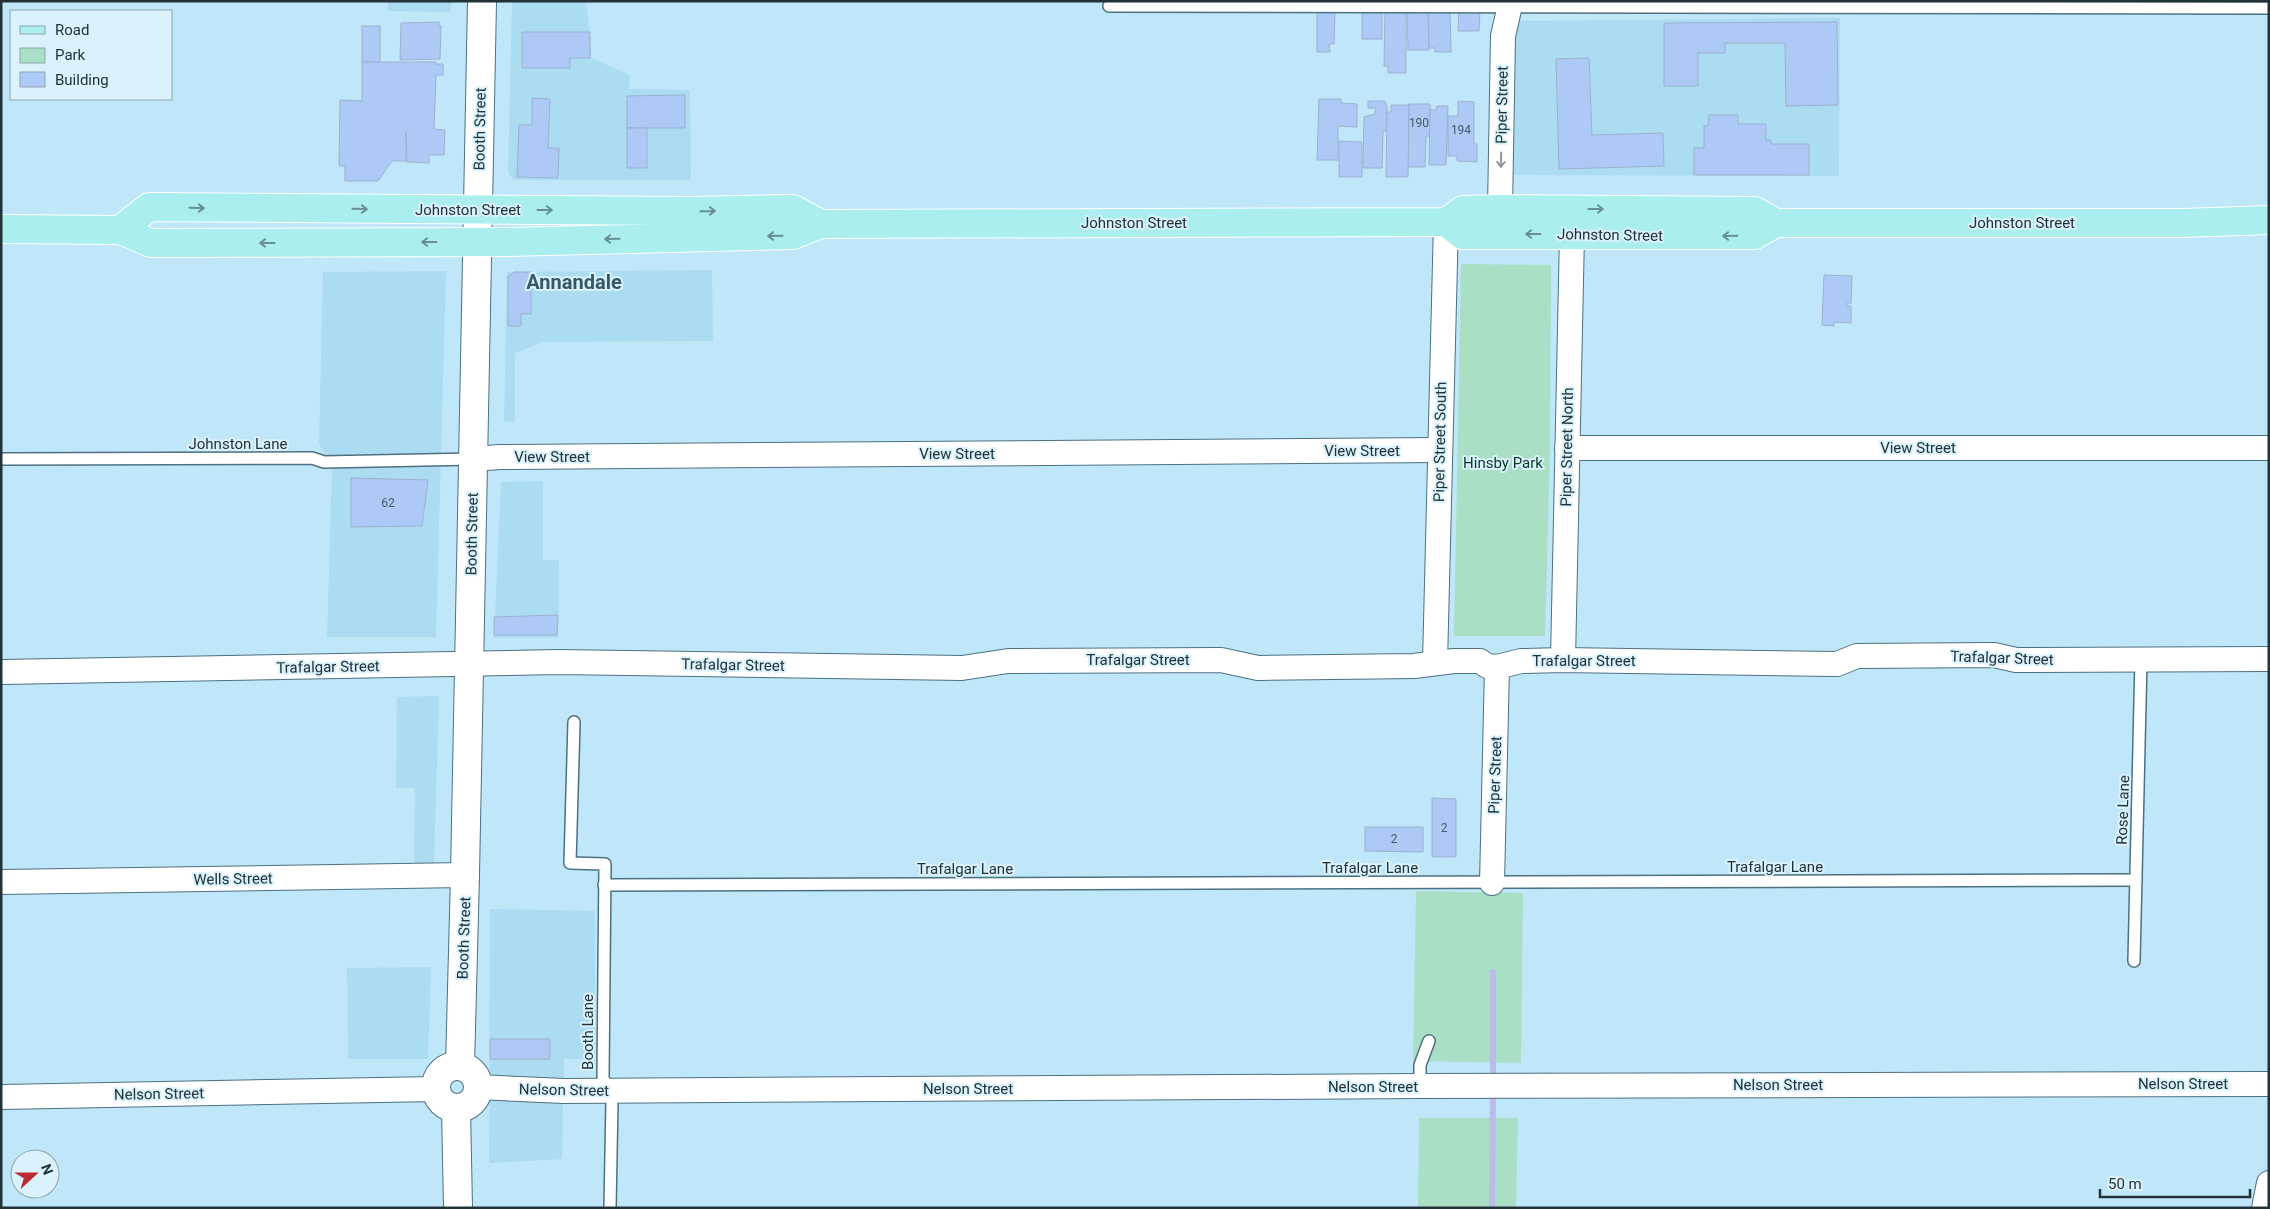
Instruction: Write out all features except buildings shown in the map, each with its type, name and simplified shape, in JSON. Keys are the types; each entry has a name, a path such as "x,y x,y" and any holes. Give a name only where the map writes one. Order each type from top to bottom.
{"main road":[{"name":"Booth Street","path":"460,1066 482,1"},
{"name":"Johnston Street","path":"120,230 149,207 689,211 793,209 822,224"},
{"name":"Johnston Street","path":"1,229 120,230 152,243 478,242 793,236 822,224 1446,222 1463,210 1500,209 1755,211 1776,223 2183,223 2269,220"},
{"name":"Johnston Street","path":"1446,222 1462,235 1755,235 1776,223"},
{"path":"460,1066 471,1071 478,1081 478,1093 471,1103 456,1108 441,1102 436,1089 438,1077 442,1072 447,1068 460,1066"},
{"path":"456,1108 458,1208"}],"street":[{"name":"Piper Street","path":"1500,209 1503,36 1510,4"},
{"name":"Piper Street South","path":"1435,663 1446,222"},
{"name":"Piper Street North","path":"1563,660 1572,234"},
{"name":"View Street","path":"1567,448 2269,448"},
{"name":"View Street","path":"473,459 500,456 1440,450"},
{"name":"Trafalgar Street","path":"1,672 469,666 559,662 962,668 1008,661 1221,660 1258,668 1414,666 1480,661 1487,666 1498,667 1521,662 1563,660 1837,664 1857,656 1994,655 2016,660 2269,659"},
{"name":"Piper Street","path":"1492,883 1498,667"},
{"name":"Wells Street","path":"1,882 465,875"},
{"name":"Nelson Street","path":"478,1087 608,1091 1420,1086 2269,1084"},
{"name":"Nelson Street","path":"1,1097 436,1089"},
{"path":"2264,1208 2269,1183"}],"lane":[{"path":"1109,6 1510,4 2269,8"},
{"name":"Johnston Lane","path":"1,459 312,458 324,462 473,459"},
{"name":"Rose Lane","path":"2134,961 2141,659"},
{"name":"Booth Lane","path":"574,722 570,862 605,864 603,1078 612,1100 610,1208"},
{"name":"Trafalgar Lane","path":"604,885 2136,880"},
{"path":"1420,1086 1420,1064 1429,1041"}],"shaded area":[{"path":"388,1 451,1 451,12 388,11"},
{"path":"512,1 586,1 591,58 630,75 629,89 690,90 691,180 514,180 508,173"},
{"path":"1840,18 1839,176 1507,175 1508,83 1518,21"},
{"path":"712,270 713,341 544,342 515,353 515,421 504,422 507,272"},
{"path":"446,271 436,637 327,637 332,469 319,443 323,272"},
{"path":"543,481 543,560 559,560 558,638 494,638 501,482"},
{"path":"439,696 434,863 414,864 415,788 396,788 397,697"},
{"path":"490,909 595,911 595,1059 564,1059 562,1159 489,1163"},
{"path":"431,967 428,1059 348,1059 347,968"}],"green space":[{"name":"Hinsby Park","path":"1461,264 1551,265 1550,452 1545,636 1454,636"},
{"path":"1416,891 1523,893 1521,1063 1413,1061"},
{"path":"1419,1118 1518,1118 1516,1208 1418,1208"}],"waterway":[{"path":"1493,972 1493,1081"},
{"path":"1492,1208 1493,1091"}],"district":[{"name":"Annandale","path":"574,282"}]}
